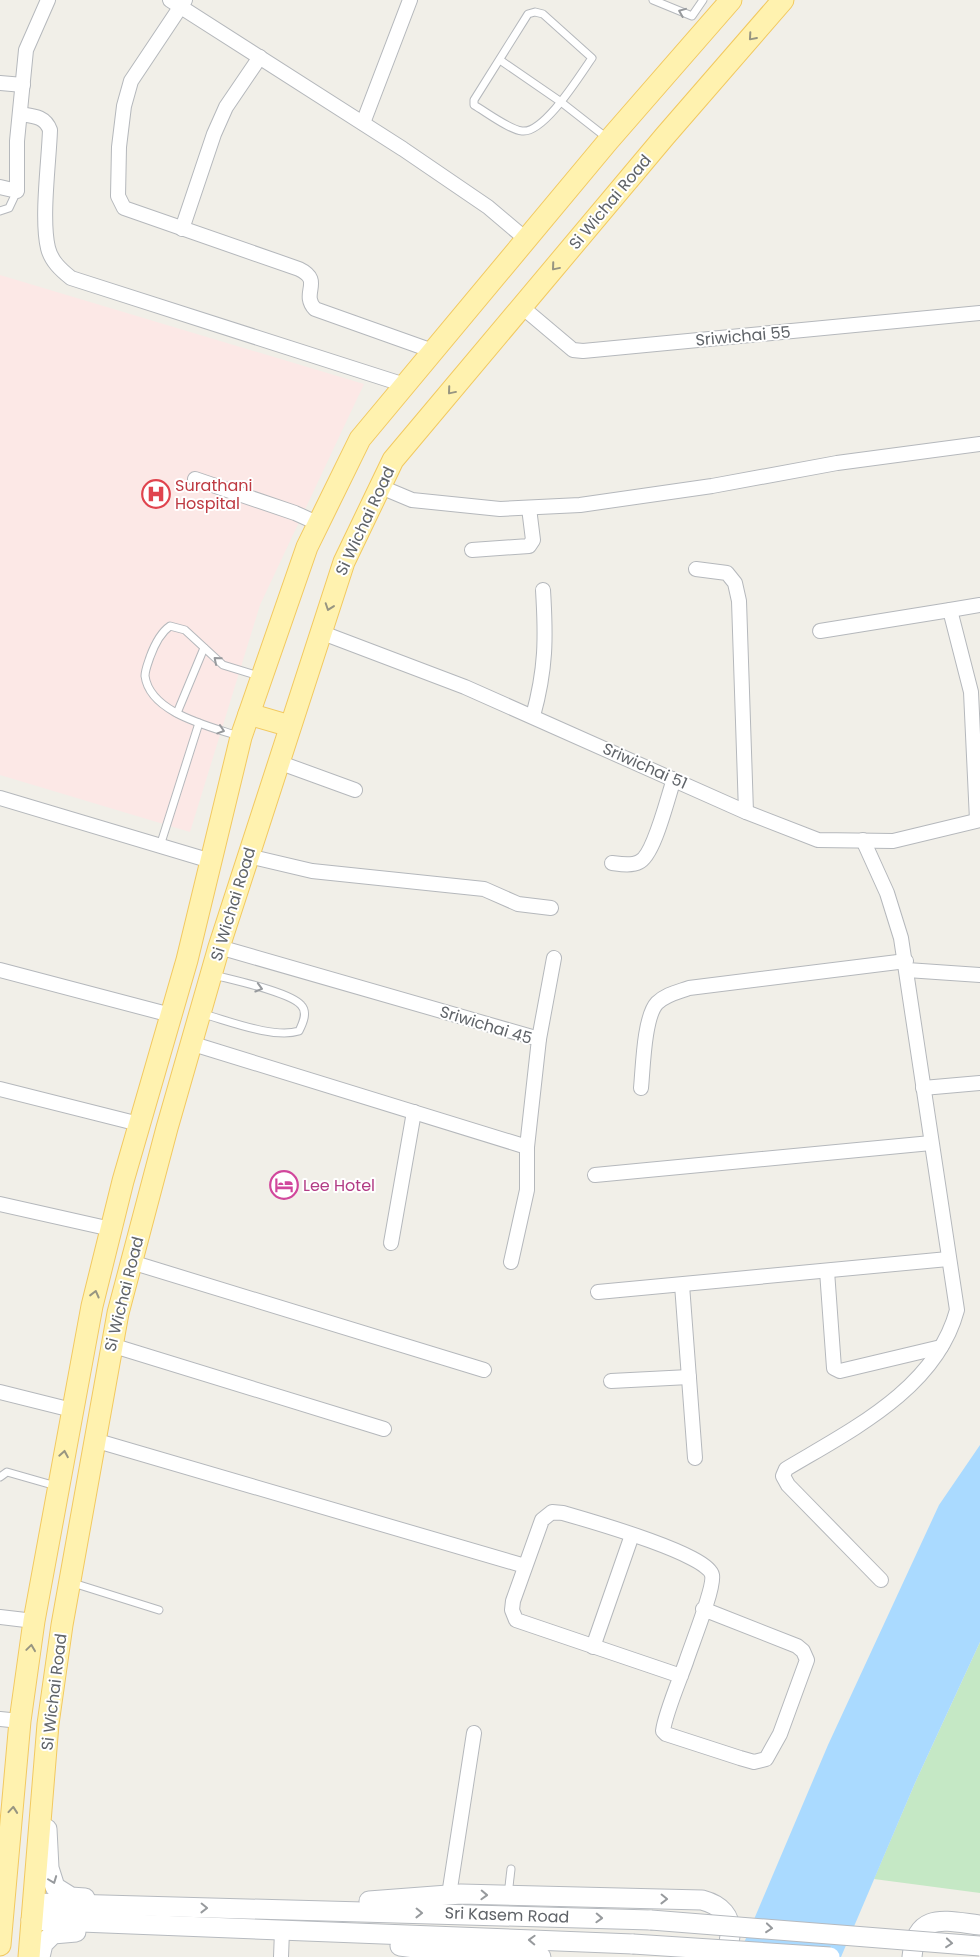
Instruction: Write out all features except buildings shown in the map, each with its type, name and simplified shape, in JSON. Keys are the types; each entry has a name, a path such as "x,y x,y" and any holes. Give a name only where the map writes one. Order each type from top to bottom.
{"main road":[{"name":"Si Wichai Road","path":"29,1957 18,1908 15,1908 10,1897 6,1856 10,1720 34,1622 92,1306 139,1124 171,1015 241,736 317,523 360,438 609,140 731,0"},
{"name":"Si Wichai Road","path":"0,1945 18,1908 44,1780 48,1724 62,1625 111,1345 131,1262 190,1043 219,947 344,562 393,460 784,0"},
{"path":"249,714 290,726"},
{"path":"34,1622 62,1625"},
{"path":"44,1780 49,1868 55,1887 71,1897 167,1908"},
{"path":"243,1909 449,1895 702,1900 721,1908 731,1925 729,1945 720,1957"},
{"path":"8,1957 10,1937 18,1908"},
{"name":"Sri Kasem Road","path":"18,1908 243,1909 651,1920 980,1946"},
{"name":"Sri Kasem Road","path":"18,1908 165,1927 633,1944 830,1957"},
{"path":"912,1957 914,1939 926,1925 944,1921 980,1924"},
{"path":"40,1957 43,1944 53,1934 165,1927"},
{"path":"288,1931 450,1953 541,1957"}],"street":[{"path":"0,188 17,190 20,114 26,50 48,0"},
{"path":"362,123 410,0"},
{"path":"433,351 315,309 310,304 312,279 309,274 124,208 118,196 120,126 131,81 178,2 488,207 527,240"},
{"path":"182,230 214,134 226,107 260,57"},
{"path":"0,83 23,85"},
{"path":"20,114 39,117 47,122 50,130 46,228 48,249 58,267 71,278 405,385"},
{"name":"Sriwichai 55","path":"522,307 573,350 583,351 980,313"},
{"path":"380,487 412,500 500,509 580,505 712,486 837,463 980,444"},
{"path":"195,479 295,513 317,523"},
{"path":"472,550 529,546 533,540 529,508"},
{"path":"696,569 727,573 735,583 739,601 746,812"},
{"path":"533,716 545,665 546,644 543,590"},
{"path":"820,631 980,605"},
{"path":"950,610 971,692 978,820"},
{"name":"Sriwichai 51","path":"320,632 465,686 746,812 818,840 894,841 978,820"},
{"path":"278,762 355,790"},
{"path":"612,863 638,863 645,859 651,848 674,779"},
{"path":"0,798 211,861"},
{"path":"863,840 896,916 906,965 957,1310 953,1325 926,1370 863,1424 786,1469 783,1476 788,1485 882,1580"},
{"path":"248,856 312,871 484,889 518,904 551,908"},
{"name":"Sriwichai 45","path":"219,947 539,1039 527,1147 527,1190 511,1262"},
{"path":"539,1039 554,958"},
{"path":"641,1088 650,1017 656,1004 668,995 689,988 906,965 980,975"},
{"path":"0,970 171,1015"},
{"path":"190,1043 527,1147"},
{"path":"923,1088 980,1083"},
{"path":"0,1089 139,1124"},
{"path":"390,1243 414,1112"},
{"path":"595,1175 931,1143"},
{"path":"0,1204 111,1229"},
{"path":"598,1292 948,1259"},
{"path":"131,1262 484,1370"},
{"path":"827,1271 834,1368 840,1371 941,1347"},
{"path":"682,1285 695,1458"},
{"path":"111,1345 384,1429"},
{"path":"611,1381 689,1378"},
{"path":"0,1392 72,1410"},
{"path":"94,1440 525,1566"},
{"path":"681,1676 516,1620 512,1610 513,1601 542,1520 552,1512 563,1513 690,1555 710,1568 713,1576 712,1583 703,1609 681,1676 664,1724 664,1731 666,1734 754,1762 761,1761 770,1756 806,1664 803,1651 789,1643 703,1609"},
{"path":"593,1647 632,1535"},
{"path":"0,1617 34,1622"},
{"path":"449,1895 474,1733"},
{"path":"281,1957 288,1931"}],"lane":[{"path":"653,0 692,16 703,0"},
{"path":"535,12 543,14 592,55 561,102 529,132 519,131 474,105 475,96 528,14 535,12"},
{"path":"500,60 561,102 609,140"},
{"path":"0,211 9,208 17,190"},
{"path":"241,736 200,723 177,713 156,698 148,686 145,674 151,655 162,631 170,626 185,630 223,665 262,677"},
{"path":"177,713 204,648"},
{"path":"160,846 200,723"},
{"path":"200,1014 271,1032 290,1034 299,1031 304,1021 304,1011 301,1004 289,998 212,974"},
{"path":"0,1477 3,1471 58,1487"},
{"path":"70,1582 158,1610"},
{"path":"508,1896 511,1869"}],"shaded area":[{"name":"Surathani Hospital","path":"0,275 364,384 260,605 190,832 0,775"}],"green space":[{"path":"980,1642 980,1893 874,1879 915,1783"}],"water":[{"path":"980,1445 980,1642 915,1783 841,1957 738,1957 828,1745 939,1505"}],"place":[{"name":"Surathani Hospital","path":"156,494"},
{"name":"Lee Hotel","path":"284,1185"}]}
